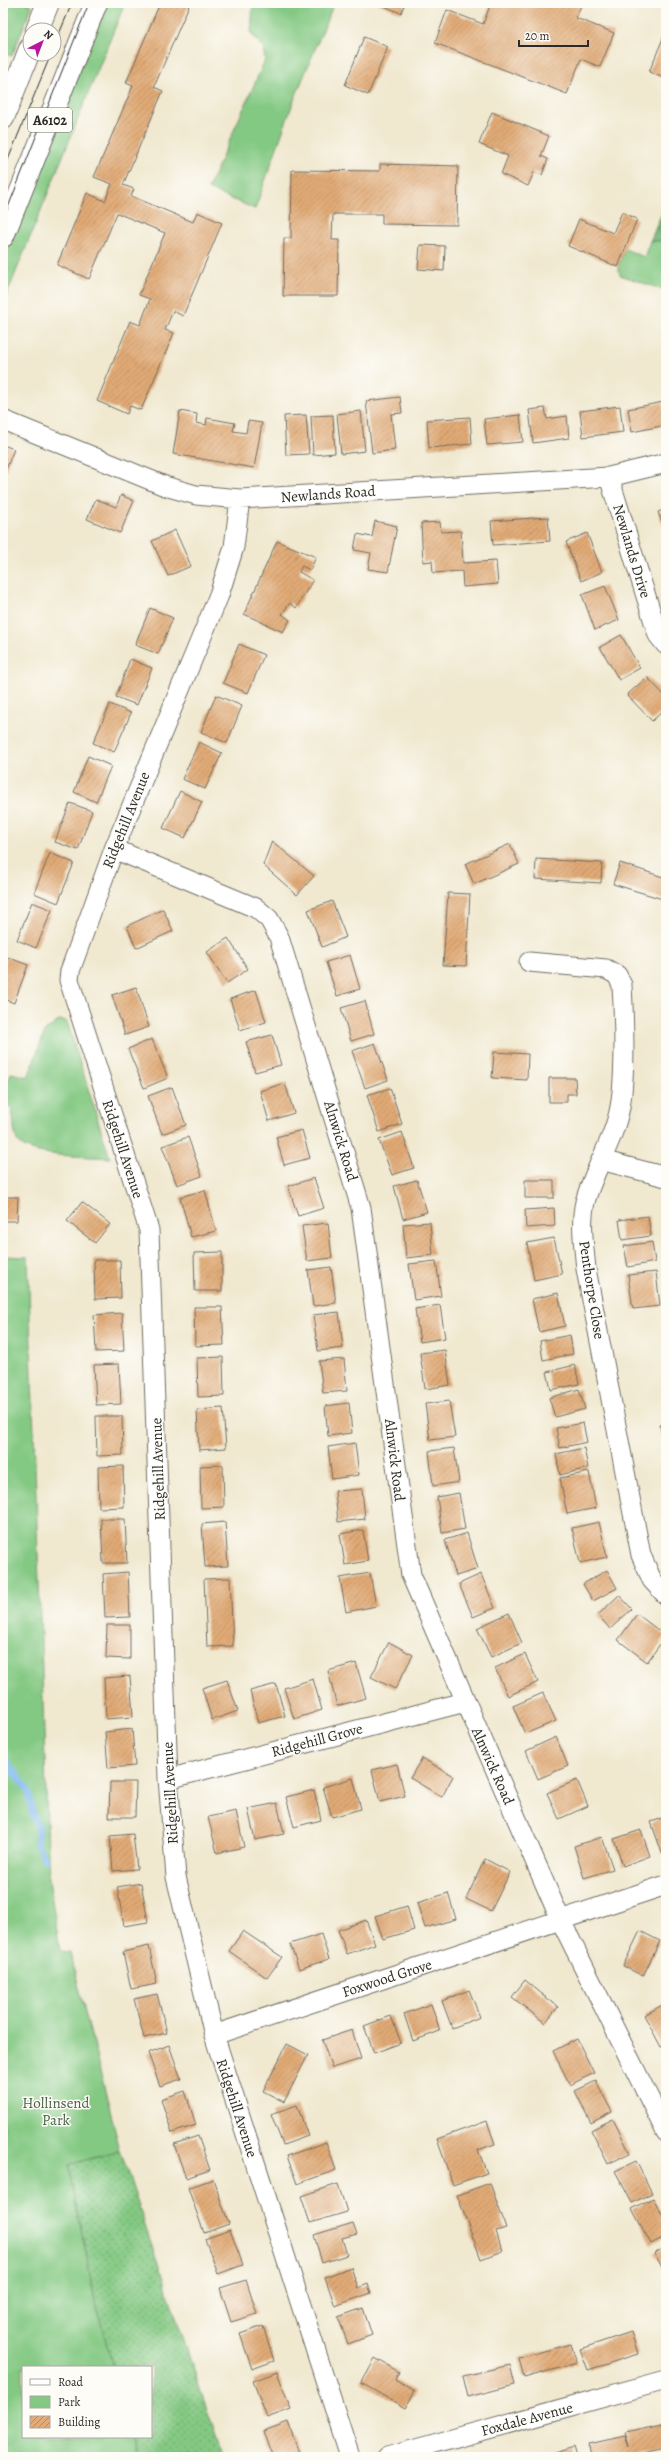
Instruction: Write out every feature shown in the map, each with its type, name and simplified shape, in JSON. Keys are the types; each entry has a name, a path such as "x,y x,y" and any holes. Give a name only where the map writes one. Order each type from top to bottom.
{"highway":[{"path":"40,22 48,3"},
{"name":"A6102","path":"3,236 96,3"},
{"name":"A6102","path":"3,118 25,62"}],"street":[{"name":"Newlands Road","path":"3,420 165,486 196,495 240,499 609,477 666,463"},
{"name":"Newlands Drive","path":"609,477 658,635 666,645"},
{"name":"Ridgehill Avenue","path":"240,499 234,547 219,595 114,849 70,971 69,980 149,1230 168,1779 176,1876 214,2035 350,2457"},
{"name":"Alnwick Road","path":"114,849 256,908 268,919 279,937 361,1208 411,1575 561,1921 666,2132"},
{"name":"Penthorpe Close","path":"529,962 606,969 616,975 622,984 622,1068 620,1106 612,1135 585,1202 583,1234 586,1269 641,1555 652,1580 666,1595"},
{"path":"601,1160 666,1177"},
{"name":"Ridgehill Grove","path":"168,1779 465,1702"},
{"name":"Foxwood Grove","path":"214,2035 666,1885"},
{"name":"Foxdale Avenue","path":"388,2457 666,2380"}],"green space":[{"path":"9,3 25,3 32,6 26,22 22,22 22,31 12,56 3,53 3,17"},
{"path":"107,3 125,3 3,304 3,261"},
{"path":"253,3 334,3 294,100 255,209 208,189 265,60 263,48 251,33"},
{"path":"666,204 666,241 650,241"},
{"path":"650,241 666,241 666,291 620,275 618,267 625,249 644,257"},
{"path":"60,1020 66,1021 68,1025 110,1158 44,1153 22,1146 16,1137 12,1109 3,1104 3,1094 11,1073 28,1077 45,1031"},
{"name":"Hollinsend Park","path":"3,1256 28,1257 49,1880 60,1951 70,1952 120,2150 69,2165 96,2306 113,2366 22,2366 22,2438 132,2438 138,2457 3,2457"},
{"path":"120,2150 223,2457 138,2457 133,2438 152,2438 152,2366 113,2366 96,2306 69,2165"}],"building":[{"path":"160,3 190,3 154,87 163,91 123,185 134,189 131,196 193,222 197,212 222,223 183,316 173,311 165,330 174,333 141,410 130,406 127,414 97,401 130,321 140,325 150,299 139,295 165,233 117,213 89,279 57,265 87,193 105,201 112,184 94,177 133,86 126,83"},
{"path":"377,3 405,3 401,13"},
{"path":"491,3 582,3 576,18 614,33 600,67 581,59 567,94 435,43 447,10 483,24"},
{"path":"666,31 666,79 649,72"},
{"path":"364,37 388,47 368,95 345,85"},
{"path":"492,112 549,136 541,156 548,159 542,175 534,172 528,186 501,174 508,156 479,144"},
{"path":"380,164 458,166 457,225 382,224 382,214 333,214 332,240 339,240 338,296 283,296 284,238 291,238 292,170 380,171"},
{"path":"622,212 637,219 618,267 568,246 579,219 613,233"},
{"path":"420,245 445,246 444,271 418,269"},
{"path":"400,397 402,413 391,414 395,450 372,453 366,401"},
{"path":"663,402 666,425 632,432 628,409"},
{"path":"620,406 623,432 583,437 580,411"},
{"path":"545,408 547,419 567,416 569,438 533,443 529,410"},
{"path":"180,411 197,414 196,423 206,425 207,418 235,423 233,431 246,433 248,421 262,423 254,468 173,454"},
{"path":"361,411 365,451 341,454 337,414"},
{"path":"306,415 309,454 286,455 284,416"},
{"path":"333,415 335,453 313,455 311,416"},
{"path":"520,415 523,442 487,445 484,419"},
{"path":"470,417 472,444 429,448 427,420"},
{"path":"3,445 14,449 3,477"},
{"path":"121,495 134,501 120,533 87,519 96,499 116,507"},
{"path":"666,509 666,533 658,512"},
{"path":"548,517 550,541 493,545 491,521"},
{"path":"375,521 397,526 388,572 368,569 371,553 354,550 357,534 372,537"},
{"path":"440,522 441,532 461,531 463,563 496,561 498,584 463,587 462,571 433,573 432,561 423,562 421,523"},
{"path":"175,530 191,566 168,576 152,541"},
{"path":"587,533 602,572 581,581 566,542"},
{"path":"277,541 316,557 310,570 302,566 299,572 313,580 296,608 290,603 282,614 290,620 283,632 244,614"},
{"path":"605,586 619,620 595,630 582,595"},
{"path":"150,608 173,618 158,654 135,645"},
{"path":"621,635 640,668 619,680 600,647"},
{"path":"239,644 264,655 248,693 223,683"},
{"path":"130,659 152,668 137,705 116,697"},
{"path":"647,677 666,697 666,708 652,721 627,695"},
{"path":"216,695 242,706 227,743 201,732"},
{"path":"110,704 131,713 114,752 93,743"},
{"path":"199,742 222,753 205,789 182,779"},
{"path":"88,756 111,766 96,802 74,792"},
{"path":"180,791 202,802 185,838 163,828"},
{"path":"70,803 92,811 78,850 55,842"},
{"path":"272,841 314,876 297,895 263,865"},
{"path":"510,844 519,864 474,884 465,864"},
{"path":"50,853 74,863 58,903 34,893"},
{"path":"536,859 602,863 601,883 535,879"},
{"path":"620,863 666,878 666,900 613,884"},
{"path":"448,893 470,894 466,966 443,965"},
{"path":"332,901 346,937 322,947 308,910"},
{"path":"32,902 52,910 36,948 17,940"},
{"path":"163,909 173,931 136,948 127,926"},
{"path":"228,938 248,969 227,983 207,952"},
{"path":"350,955 360,989 337,996 326,962"},
{"path":"7,957 28,965 14,1003 3,999 3,967"},
{"path":"136,987 149,1027 125,1035 112,995"},
{"path":"256,990 266,1022 240,1030 230,999"},
{"path":"365,1001 374,1034 351,1041 341,1008"},
{"path":"272,1035 281,1065 255,1072 246,1042"},
{"path":"152,1039 168,1078 144,1088 128,1049"},
{"path":"375,1043 388,1080 365,1088 352,1051"},
{"path":"494,1052 528,1054 527,1080 492,1078"},
{"path":"549,1078 575,1078 576,1094 567,1094 567,1102 549,1102"},
{"path":"285,1083 294,1113 269,1121 260,1091"},
{"path":"172,1087 186,1125 162,1134 148,1096"},
{"path":"390,1088 402,1124 379,1132 367,1095"},
{"path":"302,1130 310,1158 284,1165 276,1137"},
{"path":"402,1132 414,1168 392,1175 379,1140"},
{"path":"188,1137 202,1176 177,1185 162,1146"},
{"path":"314,1178 324,1208 298,1216 288,1186"},
{"path":"417,1180 427,1212 403,1219 394,1186"},
{"path":"525,1180 554,1180 554,1198 525,1198"},
{"path":"205,1190 216,1231 191,1237 180,1197"},
{"path":"3,1197 18,1197 17,1221 3,1221"},
{"path":"82,1202 110,1224 95,1243 67,1221"},
{"path":"554,1208 555,1226 526,1228 525,1210"},
{"path":"648,1216 651,1236 622,1240 619,1220"},
{"path":"430,1222 433,1255 406,1258 403,1224"},
{"path":"328,1223 332,1258 307,1261 302,1226"},
{"path":"554,1238 562,1274 534,1280 527,1243"},
{"path":"652,1242 655,1262 628,1267 624,1246"},
{"path":"222,1252 222,1291 195,1291 194,1253"},
{"path":"94,1260 120,1260 121,1298 95,1299"},
{"path":"436,1261 441,1296 414,1300 409,1264"},
{"path":"331,1267 336,1303 313,1306 308,1270"},
{"path":"656,1272 660,1306 633,1309 628,1275"},
{"path":"558,1293 565,1326 539,1332 532,1299"},
{"path":"440,1305 445,1338 420,1342 415,1309"},
{"path":"194,1307 222,1307 224,1345 195,1346"},
{"path":"339,1312 343,1348 318,1351 313,1315"},
{"path":"122,1313 124,1351 96,1352 94,1315"},
{"path":"570,1335 573,1354 543,1360 540,1341"},
{"path":"445,1350 450,1385 425,1389 420,1353"},
{"path":"223,1357 224,1396 198,1397 197,1358"},
{"path":"344,1359 347,1391 323,1393 319,1361"},
{"path":"119,1364 121,1404 96,1405 94,1365"},
{"path":"575,1365 579,1384 551,1390 547,1372"},
{"path":"579,1389 585,1409 555,1417 549,1398"},
{"path":"449,1401 455,1437 430,1440 425,1404"},
{"path":"349,1403 352,1433 328,1436 325,1406"},
{"path":"223,1408 226,1448 199,1450 197,1410"},
{"path":"96,1416 122,1416 123,1455 97,1456"},
{"path":"583,1423 587,1442 560,1448 556,1428"},
{"path":"666,1424 666,1445 664,1446 660,1425"},
{"path":"355,1443 359,1475 332,1479 328,1447"},
{"path":"454,1448 459,1482 433,1486 429,1451"},
{"path":"584,1448 588,1468 560,1475 556,1454"},
{"path":"223,1465 224,1507 201,1508 200,1466"},
{"path":"123,1466 124,1507 99,1508 98,1467"},
{"path":"589,1472 596,1508 567,1514 560,1478"},
{"path":"362,1489 365,1519 338,1522 335,1491"},
{"path":"459,1493 465,1529 442,1533 437,1497"},
{"path":"101,1519 125,1519 127,1563 103,1563"},
{"path":"225,1522 228,1566 205,1567 202,1524"},
{"path":"599,1522 607,1557 580,1563 572,1528"},
{"path":"363,1530 368,1561 345,1565 340,1534"},
{"path":"467,1533 478,1569 456,1576 445,1540"},
{"path":"607,1570 617,1588 593,1601 583,1584"},
{"path":"128,1572 130,1617 105,1618 103,1574"},
{"path":"370,1573 376,1606 346,1612 340,1578"},
{"path":"481,1574 495,1608 473,1617 459,1584"},
{"path":"230,1578 233,1646 207,1647 204,1579"},
{"path":"619,1595 632,1609 610,1629 598,1615"},
{"path":"509,1613 522,1643 491,1657 477,1628"},
{"path":"637,1614 666,1636 647,1662 618,1640"},
{"path":"107,1625 130,1625 130,1659 106,1658"},
{"path":"389,1642 413,1655 395,1689 371,1677"},
{"path":"525,1654 538,1682 508,1696 495,1668"},
{"path":"356,1663 366,1698 337,1706 328,1671"},
{"path":"130,1676 133,1717 106,1719 104,1678"},
{"path":"313,1679 322,1710 294,1719 284,1688"},
{"path":"227,1680 238,1711 212,1720 202,1688"},
{"path":"276,1684 285,1716 258,1723 250,1691"},
{"path":"543,1693 556,1721 525,1734 513,1706"},
{"path":"132,1729 135,1766 108,1768 105,1732"},
{"path":"556,1737 568,1766 538,1779 526,1751"},
{"path":"422,1758 453,1776 442,1797 410,1778"},
{"path":"397,1764 405,1796 380,1802 372,1770"},
{"path":"353,1778 361,1809 332,1817 323,1787"},
{"path":"577,1780 588,1806 559,1819 547,1793"},
{"path":"110,1782 136,1782 135,1817 109,1817"},
{"path":"314,1790 321,1820 294,1827 286,1797"},
{"path":"277,1803 284,1834 255,1840 248,1809"},
{"path":"236,1811 244,1847 217,1853 208,1817"},
{"path":"666,1817 666,1852 662,1853 651,1822"},
{"path":"641,1830 650,1856 623,1866 614,1839"},
{"path":"133,1834 137,1869 113,1871 110,1836"},
{"path":"602,1837 613,1869 584,1878 574,1846"},
{"path":"485,1859 510,1872 491,1911 466,1899"},
{"path":"141,1883 148,1922 124,1926 117,1887"},
{"path":"448,1893 456,1919 425,1928 417,1903"},
{"path":"407,1906 414,1930 383,1939 375,1916"},
{"path":"366,1920 375,1944 347,1954 338,1930"},
{"path":"243,1931 282,1957 267,1978 229,1951"},
{"path":"640,1931 660,1941 643,1976 623,1966"},
{"path":"321,1934 329,1959 299,1969 290,1944"},
{"path":"149,1946 157,1984 131,1989 123,1952"},
{"path":"525,1980 558,2007 545,2023 512,1997"},
{"path":"469,1990 480,2017 452,2028 442,2001"},
{"path":"157,1994 167,2033 144,2038 134,1999"},
{"path":"666,2003 666,2045 661,2047 644,2015"},
{"path":"431,2004 440,2031 413,2041 404,2014"},
{"path":"391,2016 401,2043 374,2053 364,2026"},
{"path":"352,2030 361,2059 332,2068 322,2040"},
{"path":"577,2039 594,2073 570,2085 553,2051"},
{"path":"287,2044 308,2055 284,2102 263,2091"},
{"path":"169,2045 181,2079 160,2086 148,2053"},
{"path":"596,2081 612,2112 591,2123 575,2091"},
{"path":"185,2091 196,2125 172,2133 161,2099"},
{"path":"297,2105 308,2136 283,2145 271,2114"},
{"path":"613,2119 630,2153 608,2164 591,2130"},
{"path":"487,2121 495,2144 478,2150 487,2173 453,2185 437,2139"},
{"path":"198,2136 210,2170 186,2178 174,2144"},
{"path":"326,2142 336,2170 297,2184 287,2156"},
{"path":"636,2161 652,2193 632,2203 615,2171"},
{"path":"213,2179 229,2224 204,2233 188,2188"},
{"path":"490,2183 506,2228 496,2231 502,2251 481,2259 457,2195"},
{"path":"338,2184 347,2212 310,2223 301,2196"},
{"path":"653,2198 666,2221 666,2236 651,2244 632,2209"},
{"path":"353,2223 357,2234 342,2238 347,2255 322,2263 314,2235"},
{"path":"230,2230 243,2265 218,2274 205,2239"},
{"path":"666,2246 666,2273 654,2254"},
{"path":"351,2267 358,2288 368,2284 371,2293 335,2306 325,2277"},
{"path":"246,2280 257,2314 231,2322 220,2288"},
{"path":"363,2308 372,2335 348,2344 338,2317"},
{"path":"263,2326 274,2361 252,2369 240,2334"},
{"path":"631,2332 638,2354 588,2370 580,2349"},
{"path":"571,2344 577,2363 524,2378 519,2358"},
{"path":"375,2358 399,2372 395,2380 415,2392 405,2408 361,2383"},
{"path":"510,2365 515,2385 468,2397 463,2376"},
{"path":"277,2372 291,2409 267,2418 253,2381"},
{"path":"288,2422 300,2456 273,2457 264,2431"},
{"path":"666,2423 666,2447 630,2455 631,2457 593,2457 589,2444 625,2436 629,2447 625,2432"},
{"path":"574,2447 577,2457 541,2457"}],"waterway":[{"path":"3,1756 28,1790 33,1816 39,1828 37,1844 45,1860"}],"tram line":[{"path":"62,27 72,3"},
{"path":"3,220 89,3"},
{"path":"3,172 48,62"}]}
